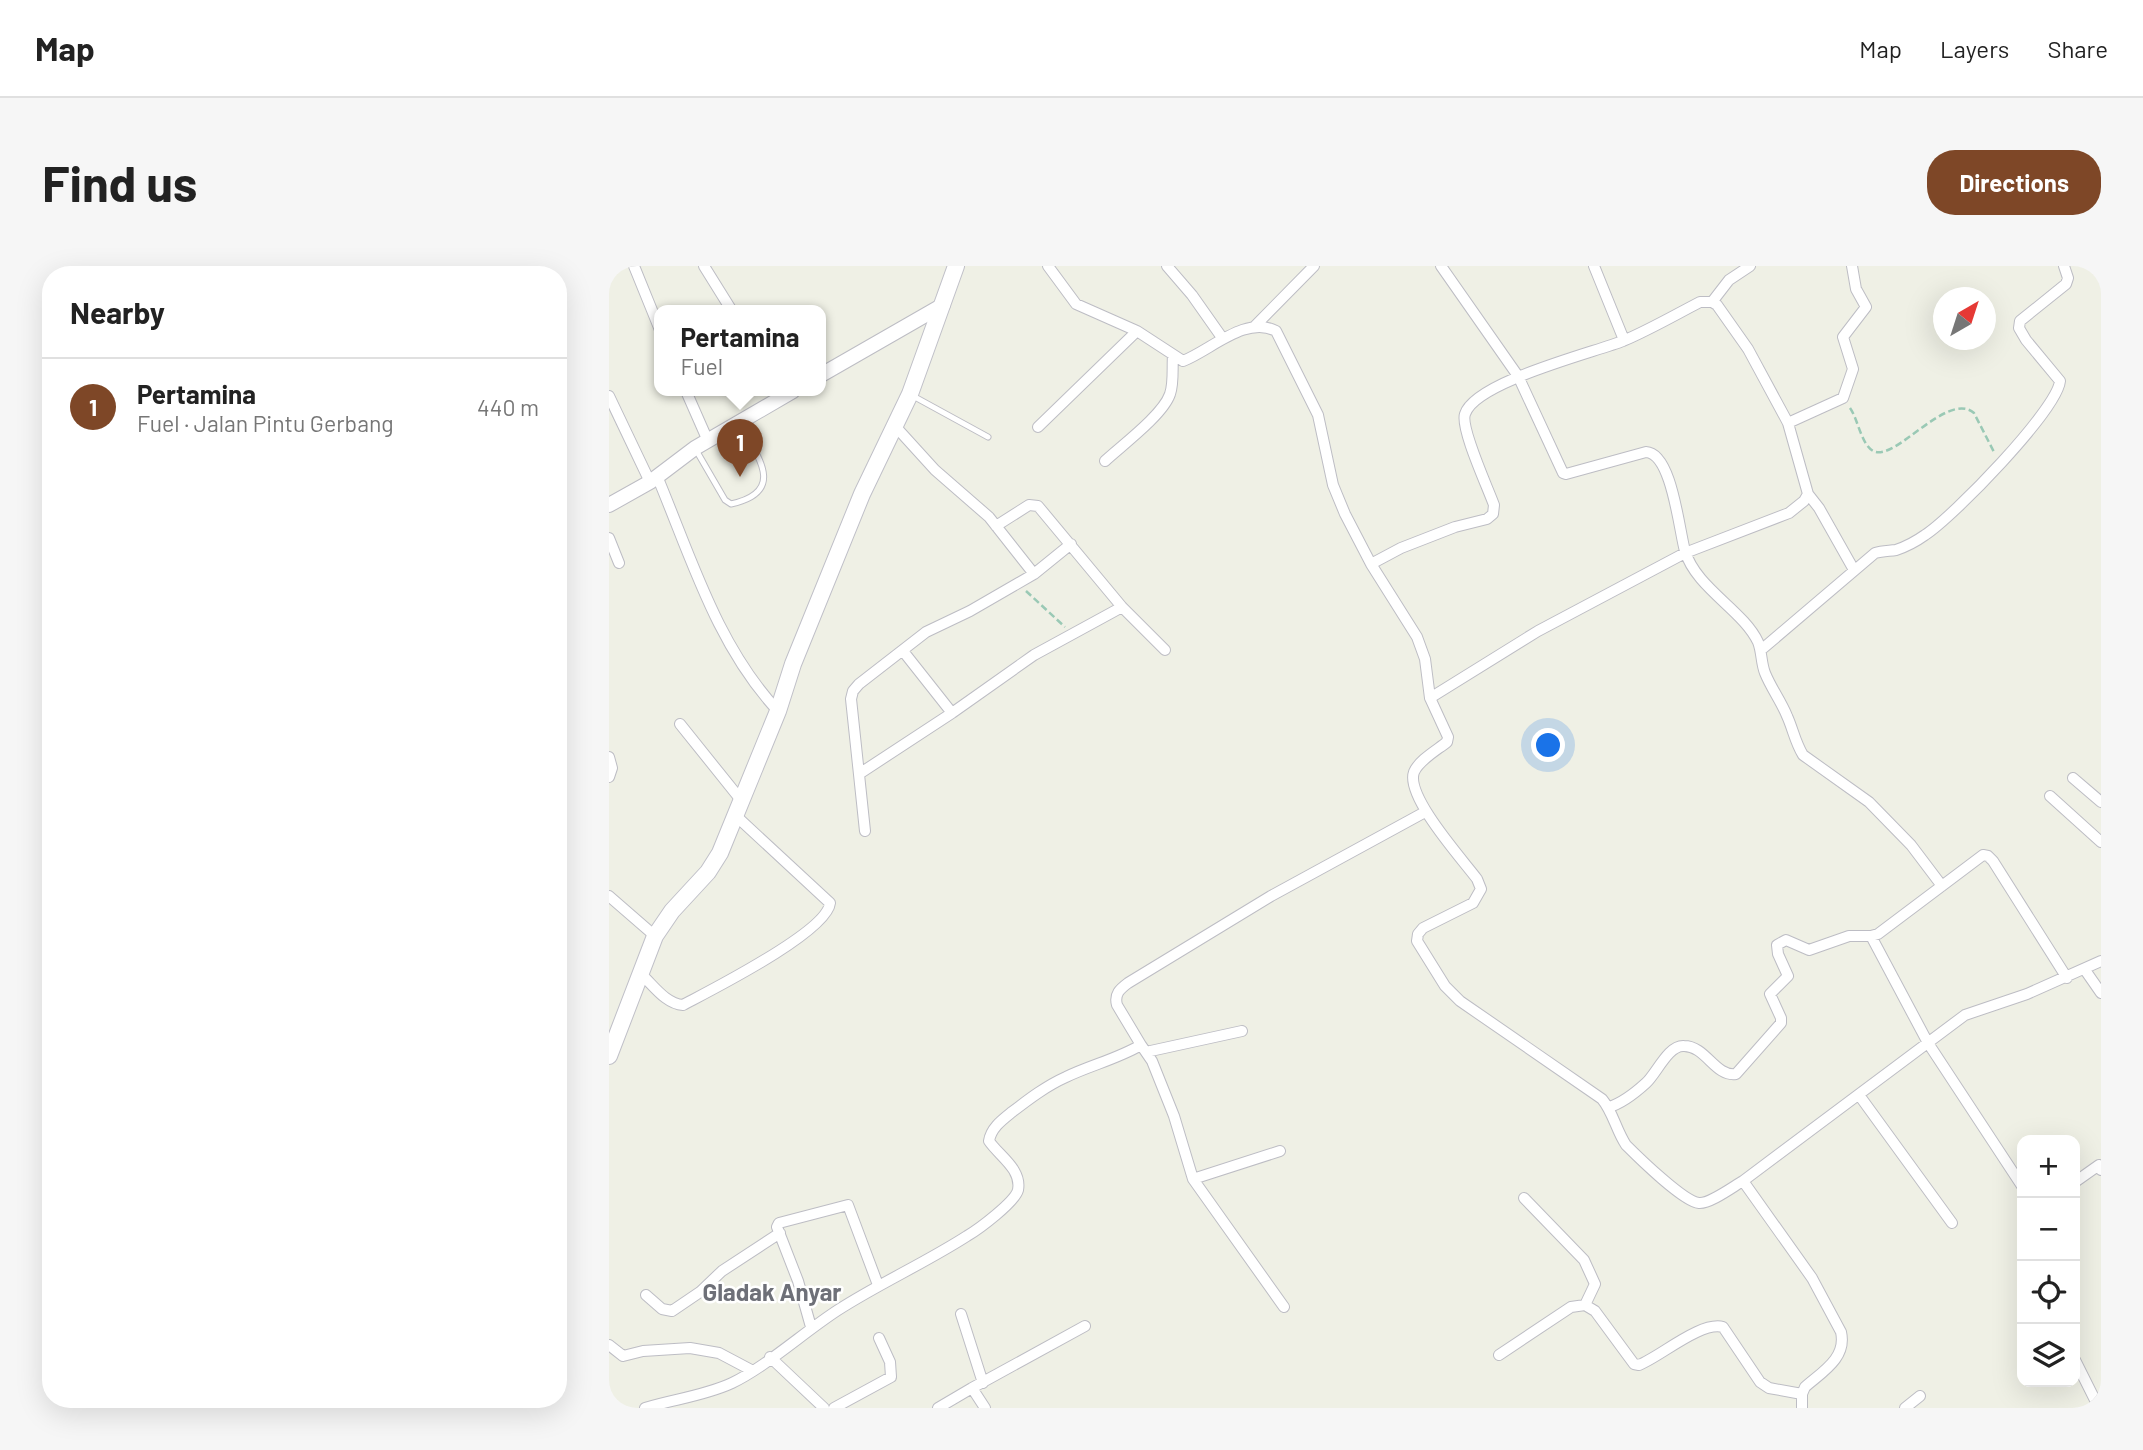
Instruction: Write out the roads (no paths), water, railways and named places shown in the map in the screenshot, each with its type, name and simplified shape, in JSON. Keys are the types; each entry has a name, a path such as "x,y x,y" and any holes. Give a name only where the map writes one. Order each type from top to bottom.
{"main road":[{"path":"609,1056 655,936 672,911 708,872 720,853 848,530 910,394 956,266"}],"street":[{"path":"634,266 654,315"},
{"path":"703,266 728,305"},
{"path":"1048,266 1076,304 1137,331 1184,361 1223,339 1254,327 1267,327 1276,331 1318,415 1332,485 1345,514 1371,564 1417,637 1425,659 1430,698 1448,737 1447,742 1418,765 1413,773 1413,782 1425,812 1477,879 1481,889 1473,903 1423,928 1417,941 1445,986 1460,1001 1569,1075 1609,1107 1619,1135 1626,1145 1690,1200 1707,1202 1743,1181 1965,1015 2067,978 2101,961"},
{"path":"1167,266 1201,306 1223,339"},
{"path":"1254,327 1314,266"},
{"path":"1441,266 1518,376 1563,473 1646,452 1658,457 1679,513 1685,552 1702,580 1757,641 1764,672 1789,718 1797,746 1803,755 1869,802 1911,845 1942,886"},
{"path":"1594,266 1624,340"},
{"path":"1712,302 1729,280 1750,266"},
{"path":"1788,423 1843,398 1853,369 1843,337 1866,307 1856,289 1852,266"},
{"path":"1761,650 1875,553 1896,550 1926,535 1965,503 2058,391 2060,381 2019,328 2020,321 2066,284 2068,278 2064,266"},
{"path":"1371,564 1401,548 1455,527 1480,522 1493,514 1495,505 1472,450 1464,419 1465,411 1478,398 1518,376 1624,340 1700,302 1712,302"},
{"path":"1712,302 1748,349 1788,423 1808,494 1819,508 1854,570"},
{"path":"826,372 943,305"},
{"path":"1038,426 1137,331"},
{"path":"1105,461 1155,416 1165,403 1170,394 1173,356"},
{"path":"609,396 654,479 716,619 756,688 778,711"},
{"path":"687,396 701,444"},
{"path":"609,505 654,479 701,444 739,424 769,397"},
{"path":"895,426 935,470 996,526 1034,574"},
{"path":"1430,698 1538,631 1685,552 1789,513 1808,494"},
{"path":"996,526 1022,508 1035,505 1122,607 1165,650"},
{"path":"609,538 619,564"},
{"path":"865,831 851,699 853,691 939,624 970,611 1034,574 1070,544"},
{"path":"859,774 952,713 1018,665 1122,607"},
{"path":"904,651 952,713"},
{"path":"642,975 674,1004 683,1005 760,964 809,929 829,910 830,903 738,808 680,724"},
{"path":"609,757 612,768 609,777"},
{"path":"2073,778 2101,802"},
{"path":"2050,796 2101,842"},
{"path":"1284,1307 1193,1179 1174,1116 1152,1060 1115,999 1128,983 1271,896 1425,812"},
{"path":"1609,1107 1646,1084 1669,1054 1676,1047 1683,1045 1700,1052 1726,1074 1732,1075 1739,1071 1781,1023 1770,994 1787,976 1778,954 1777,946 1781,942 1786,940 1809,950 1849,936 1871,936 1978,857 1988,856 1993,861 2067,978"},
{"path":"609,896 655,936"},
{"path":"1871,936 1928,1043 2017,1178"},
{"path":"2085,970 2101,993"},
{"path":"645,1408 712,1392 753,1371 811,1327 975,1231 1018,1191 1013,1168 989,1141 990,1133 1004,1118 1036,1093 1128,1052 1242,1031"},
{"path":"1859,1095 1952,1223"},
{"path":"1193,1179 1280,1151"},
{"path":"2080,1179 2100,1166"},
{"path":"1743,1181 1812,1278 1841,1332 1843,1342 1840,1354 1805,1387 1801,1394 1802,1408"},
{"path":"1524,1198 1584,1260 1595,1284 1585,1305"},
{"path":"811,1327 798,1281 776,1227 779,1223 848,1205 878,1286"},
{"path":"646,1296 662,1309 672,1311 700,1292 722,1271 780,1233"},
{"path":"1499,1355 1571,1307 1585,1305 1595,1311 1634,1364 1646,1363 1715,1325 1723,1327 1760,1382 1769,1388 1801,1394"},
{"path":"961,1314 985,1408"},
{"path":"938,1408 1085,1326"},
{"path":"834,1408 891,1377 890,1362 879,1338"},
{"path":"609,1345 623,1356 643,1351 690,1348 719,1353 753,1371"},
{"path":"770,1357 824,1408"},
{"path":"2080,1372 2099,1408"},
{"path":"1905,1408 1920,1396"}],"lane":[{"path":"910,394 988,437"},
{"path":"701,444 726,500 731,504 761,491 765,482 760,463 739,424"}],"place":[{"name":"Pertamina","path":"740,477"}],"district":[{"name":"Gladak Anyar","path":"772,1293"}]}
